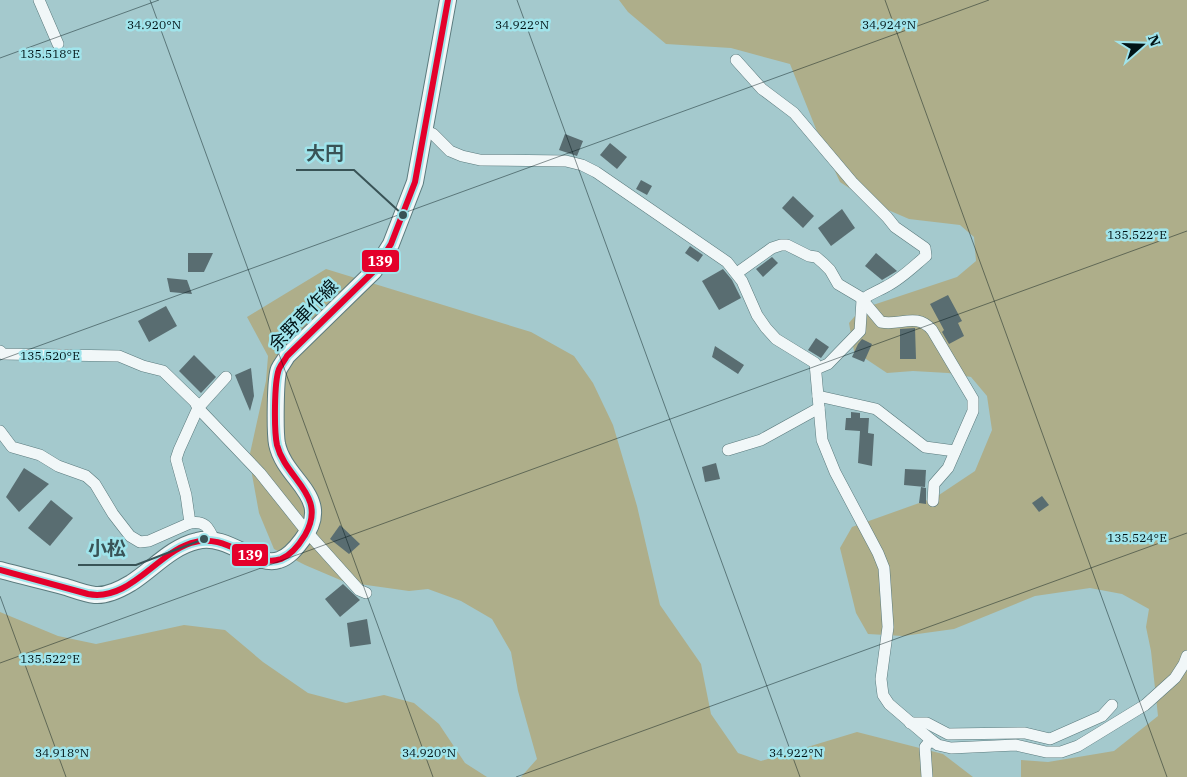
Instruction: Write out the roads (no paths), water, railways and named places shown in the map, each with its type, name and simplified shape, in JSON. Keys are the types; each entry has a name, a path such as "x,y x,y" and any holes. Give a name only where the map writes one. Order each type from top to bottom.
{"main road":[{"name":"余野車作線","path":"0,570 96,595 114,592 130,583 186,543 204,539 222,541 265,561 279,560 293,552 312,522 313,504 304,488 284,462 277,444 275,414 278,370 288,356 374,271 391,244 415,182 448,0"}],"street":[{"path":"39,0 58,44"},
{"path":"736,60 762,89 794,113 853,183 887,217 894,227 924,248 926,256 887,286 873,291 862,300 860,331 828,364 816,369"},
{"path":"424,130 433,134 450,151 462,156 480,160 566,161 582,165 596,172 727,262 742,281 757,316 766,328 776,339 815,363 822,440 835,472 884,568 888,627 881,679 883,696 910,723 938,745 951,748 1016,745 1046,752 1061,752 1078,746 1145,705 1175,678 1187,656"},
{"path":"737,273 772,248 787,245 816,258 830,270 838,284 862,300 881,322 916,320 925,322 932,330 973,399 973,411 948,468 934,484 933,501"},
{"path":"0,351 3,354 119,356 143,366 163,371 195,402 198,408 260,473 307,532 359,590 366,593"},
{"path":"190,523 186,495 176,459 198,408 226,377"},
{"path":"818,396 876,410 925,448 955,451"},
{"path":"728,450 761,440 819,408"},
{"path":"0,431 12,447 40,455 58,466 86,476 95,484 113,514 130,536 140,542 149,541 190,523 197,522 204,523 210,530 214,540"},
{"path":"910,723 927,723 948,734 1025,733 1050,739 1102,716 1112,705"},
{"path":"927,777 925,747 931,740"}],"place":[{"name":"大円","path":"403,215"},
{"name":"小松","path":"204,539"}]}
